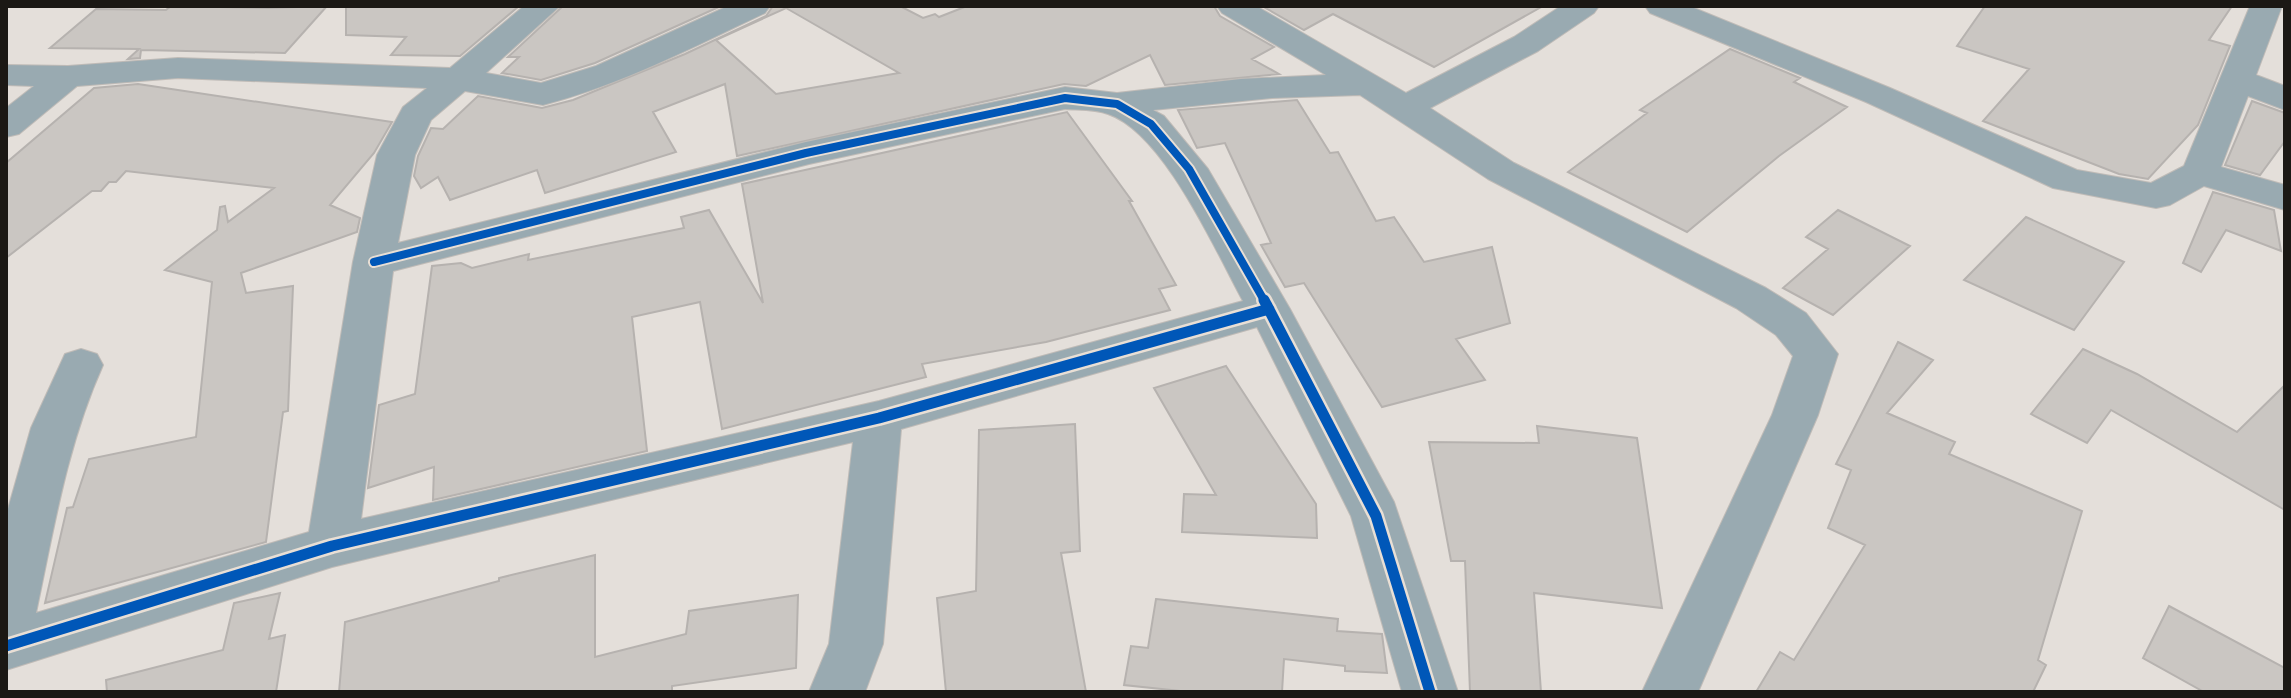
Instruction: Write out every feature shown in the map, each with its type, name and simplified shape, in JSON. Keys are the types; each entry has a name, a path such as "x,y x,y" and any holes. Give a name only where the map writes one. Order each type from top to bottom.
{"street":[{"path":"332,546 374,262 396,155 416,115 544,6"},
{"path":"6,75 68,76 178,68 458,79 543,94 608,73 754,6"},
{"path":"1233,6 1405,107 1501,171 1751,298 1791,324 1816,354 1795,415 1670,692"},
{"path":"1405,107 1526,44 1583,6"},
{"path":"1661,6 1878,95 2067,180 2156,196 2200,173 2266,6"},
{"path":"6,126 68,76"},
{"path":"2238,80 2285,99"},
{"path":"374,262 821,149 1065,98 1117,104 1253,87 1367,85"},
{"path":"1117,104 1151,124 1189,169 1269,309 1376,516 1430,692"},
{"path":"2200,173 2285,198"},
{"path":"6,646 332,546 879,418 1269,309"},
{"path":"6,630 25,535 49,444 81,365"},
{"path":"837,692 856,644 879,418"}],"building":[{"path":"171,6 327,6 285,53 141,50 140,58 128,59 139,49 50,48 96,9 166,10"},
{"path":"346,6 519,6 460,56 391,55 406,37 346,35"},
{"path":"563,6 721,6 595,63 541,80 502,73 519,57 508,57"},
{"path":"773,6 900,6 923,18 935,14 939,17 967,6 1214,6 1220,16 1274,47 1252,59 1279,74 1165,85 1150,55 1086,86 1064,84 737,156 725,84 653,112 676,152 545,193 537,170 450,200 438,177 421,188 414,176 418,156 431,128 443,129 478,96 542,108 573,100 685,54 766,16","holes":["786,8 899,73 776,94 716,40"]},
{"path":"1262,6 1543,6 1434,67 1333,14 1304,30"},
{"path":"1985,6 2232,6 2209,40 2230,46 2198,125 2148,179 2119,174 1983,121 2029,69 1957,46"},
{"path":"1730,49 1800,78 1794,82 1847,107 1779,156 1687,232 1568,172 1647,113 1640,110"},
{"path":"138,84 392,122 374,153 330,205 360,218 357,232 241,273 246,293 293,286 288,411 283,412 266,542 45,603 67,508 73,507 89,459 196,437 212,282 165,270 217,230 220,207 225,206 228,222 274,188 126,171 101,191 92,191 6,258 6,163 94,88"},
{"path":"1297,100 1330,153 1338,152 1376,221 1394,217 1424,262 1492,247 1510,323 1456,339 1485,380 1382,407 1304,283 1285,287 1261,245 1271,243 1225,143 1197,148 1178,110"},
{"path":"2252,101 2285,113 2285,141 2260,175 2225,165"},
{"path":"1067,112 1132,201 1129,201 1176,285 1159,289 1170,310 1046,342 922,364 926,377 722,429 700,302 632,317 647,451 433,500 434,467 368,488 379,405 415,394 432,266 461,263 472,268 529,254 528,260 684,228 681,217 709,210 763,303 742,184"},
{"path":"2213,192 2274,210 2281,251 2226,230 2201,272 2183,263"},
{"path":"1838,210 1910,246 1833,315 1783,288 1828,249 1806,237"},
{"path":"2026,217 2124,262 2074,330 1964,280"},
{"path":"1898,342 1933,360 1887,413 1955,442 1949,454 2082,511 2038,660 2046,665 2033,692 1756,692 1780,652 1794,660 1865,545 1828,528 1851,470 1836,464"},
{"path":"2083,349 2137,374 2237,432 2285,385 2285,510 2111,410 2087,443 2031,414"},
{"path":"1226,366 1316,504 1317,538 1182,532 1184,494 1216,495 1154,388"},
{"path":"1075,424 1080,551 1061,553 1086,692 946,692 937,598 976,591 979,430"},
{"path":"1537,426 1637,438 1662,608 1534,593 1541,692 1470,692 1465,561 1451,561 1429,442 1539,443"},
{"path":"595,555 595,657 686,634 689,611 798,595 796,668 672,686 672,692 339,692 345,622 499,581 499,578"},
{"path":"280,593 269,639 285,635 276,692 107,692 106,680 223,650 234,603"},
{"path":"1156,599 1338,619 1337,631 1382,634 1387,673 1345,671 1345,666 1284,659 1282,692 1190,692 1124,685 1131,646 1148,648"},
{"path":"2169,606 2285,668 2285,692 2204,692 2143,658"}],"cycle path":[{"path":"374,262 806,153 1065,98 1117,104 1151,124 1189,169 1269,309 1376,516 1430,692"},
{"path":"6,646 332,546 879,418 1269,309"}]}
